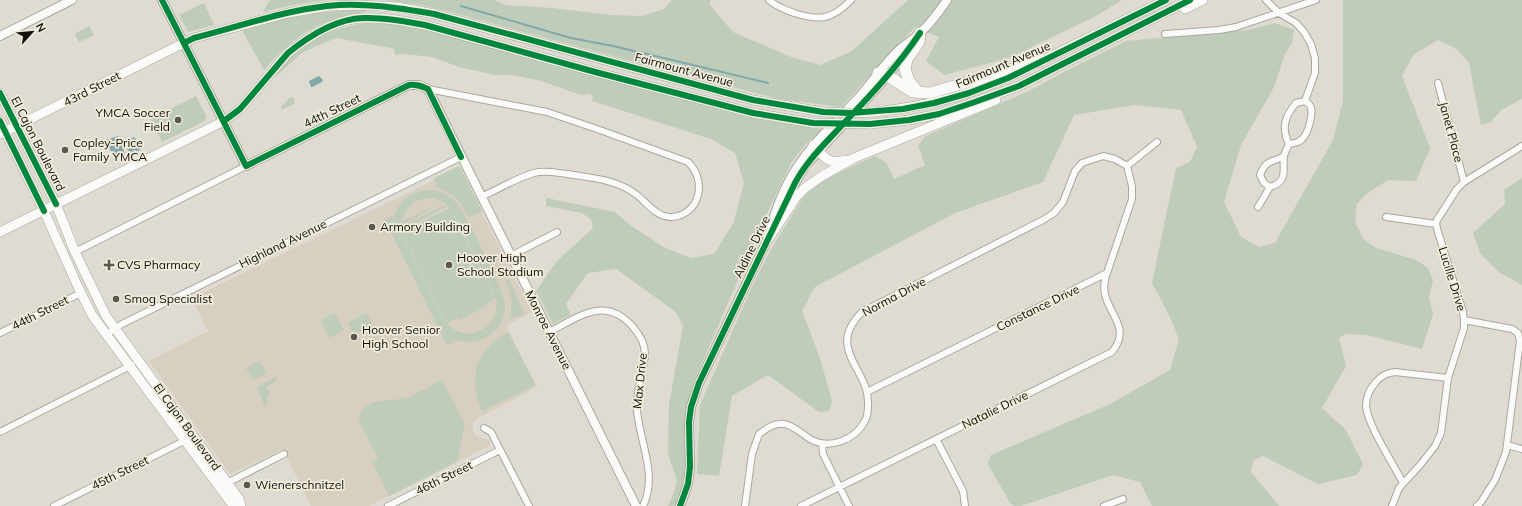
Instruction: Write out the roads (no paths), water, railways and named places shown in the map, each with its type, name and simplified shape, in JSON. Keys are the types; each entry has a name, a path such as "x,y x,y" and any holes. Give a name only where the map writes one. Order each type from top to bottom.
{"highway":[{"path":"918,92 909,80 906,69 907,59 919,42 920,33"},
{"path":"882,75 891,78 906,89 913,92 935,92 1044,60"}],"main road":[{"name":"Fairmount Avenue","path":"184,43 194,38 308,9 329,6 359,5 398,7 434,14 753,100 823,112 874,112 903,109 934,103 970,93 1008,78 1166,0"},
{"name":"Fairmount Avenue","path":"0,232 224,121 240,109 288,53 297,46 317,33 336,24 362,18 396,19 425,25 599,73 753,112 813,122 870,124 909,120 939,114 1019,86 1190,0"},
{"path":"1119,36 1135,34 1203,0"},
{"name":"43rd Street","path":"3,133 184,43"},
{"path":"767,241 797,196 805,188 822,176 854,158 984,106 1019,86"},
{"name":"El Cajon Boulevard","path":"0,93 56,204 75,252 97,299 171,420 178,423 190,438"},
{"name":"El Cajon Boulevard","path":"0,121 3,133 44,211 80,293 92,315 107,334 135,363 224,485 239,499 241,506"},
{"path":"816,148 826,159 834,162 854,158"},
{"path":"57,240 66,245 70,253 75,252"},
{"path":"80,293 86,292 92,294 97,299"},
{"name":"El Cajon Boulevard","path":"224,485 232,504 237,506"}],"street":[{"path":"0,36 72,0"},
{"path":"162,0 246,166"},
{"path":"769,0 780,8 809,18 818,18 834,14 851,0"},
{"name":"Aldine Drive","path":"680,506 688,484 690,467 689,422 691,407 699,383 767,241 773,218 789,180 802,160 816,148 882,75 908,50 920,33 939,13 947,0"},
{"path":"1266,0 1279,13 1296,23 1304,32 1311,44 1315,58 1315,73 1306,101"},
{"path":"1165,34 1230,28 1316,0"},
{"name":"Janet Place","path":"1438,83 1464,182"},
{"name":"44th Street","path":"75,252 409,85 420,85 428,89 547,112 682,159 692,166 698,177 699,183 698,197 694,204 687,212 672,217 659,214 650,208 636,194 619,185 602,179 549,172 535,173 482,197"},
{"name":"Monroe Avenue","path":"428,89 636,506"},
{"path":"1258,207 1270,187 1280,182 1284,177 1284,156 1289,144 1284,130 1289,112 1296,103 1306,101"},
{"path":"1289,144 1298,142 1303,138 1311,121 1311,107 1306,101"},
{"path":"1107,273 1132,199 1132,186 1127,166 1157,142"},
{"path":"1386,217 1436,224 1456,189 1464,182 1522,146"},
{"name":"Highland Avenue","path":"107,334 115,328 461,156"},
{"name":"Norma Drive","path":"868,392 849,353 847,338 857,318 862,312 1054,213 1063,202 1074,175 1082,163 1103,156 1115,159 1127,166"},
{"path":"1270,187 1264,183 1260,175 1263,166 1269,161 1276,160 1284,156"},
{"name":"Lucille Drive","path":"1392,506 1399,488 1421,464 1435,446 1439,438 1441,433 1448,378 1464,328 1463,312 1436,224"},
{"path":"511,256 557,232"},
{"name":"Constance Drive","path":"868,392 1107,273"},
{"name":"Natalie Drive","path":"801,506 1112,352 1119,344 1120,332 1118,324 1107,304 1104,291 1104,280 1107,273"},
{"name":"44th Street","path":"0,333 80,293"},
{"name":"Max Drive","path":"549,332 592,311 602,310 617,313 630,324 641,337 645,352 636,399 636,411 650,485 647,498 643,506"},
{"path":"1464,320 1512,329 1518,333 1520,341 1506,452 1495,480 1477,506"},
{"path":"0,432 135,363"},
{"path":"1403,483 1369,420 1366,400 1370,389 1379,378 1387,373 1395,372 1448,378"},
{"path":"745,506 752,454 759,434 774,425 784,424 811,440 822,444 839,443 853,436 865,422 868,392"},
{"path":"484,428 491,432 529,506"},
{"name":"45th Street","path":"54,506 190,438"},
{"path":"936,439 962,491 965,506"},
{"path":"822,444 823,454 849,506"},
{"path":"1507,445 1522,449"},
{"name":"46th Street","path":"388,506 500,450"},
{"path":"224,485 284,454"},
{"path":"1104,506 1123,499"}],"water":[{"path":"319,76 323,80 322,82 311,87 309,81"},
{"path":"118,136 125,154 114,158 106,140"},
{"path":"134,137 137,143 140,143 141,147 139,151 128,151 128,142"}],"waterway":[{"path":"461,6 571,38 613,46 768,83"}],"place":[{"name":"YMCA Soccer Field","path":"178,120"},
{"name":"Copley-Price Family YMCA","path":"65,150"},
{"name":"Armory Building","path":"372,227"},
{"name":"CVS Pharmacy","path":"109,265"},
{"name":"Hoover High School Stadium","path":"449,265"},
{"name":"Smog Specialist","path":"116,299"},
{"name":"Hoover Senior High School","path":"354,337"},
{"name":"Wienerschnitzel","path":"247,485"}]}
